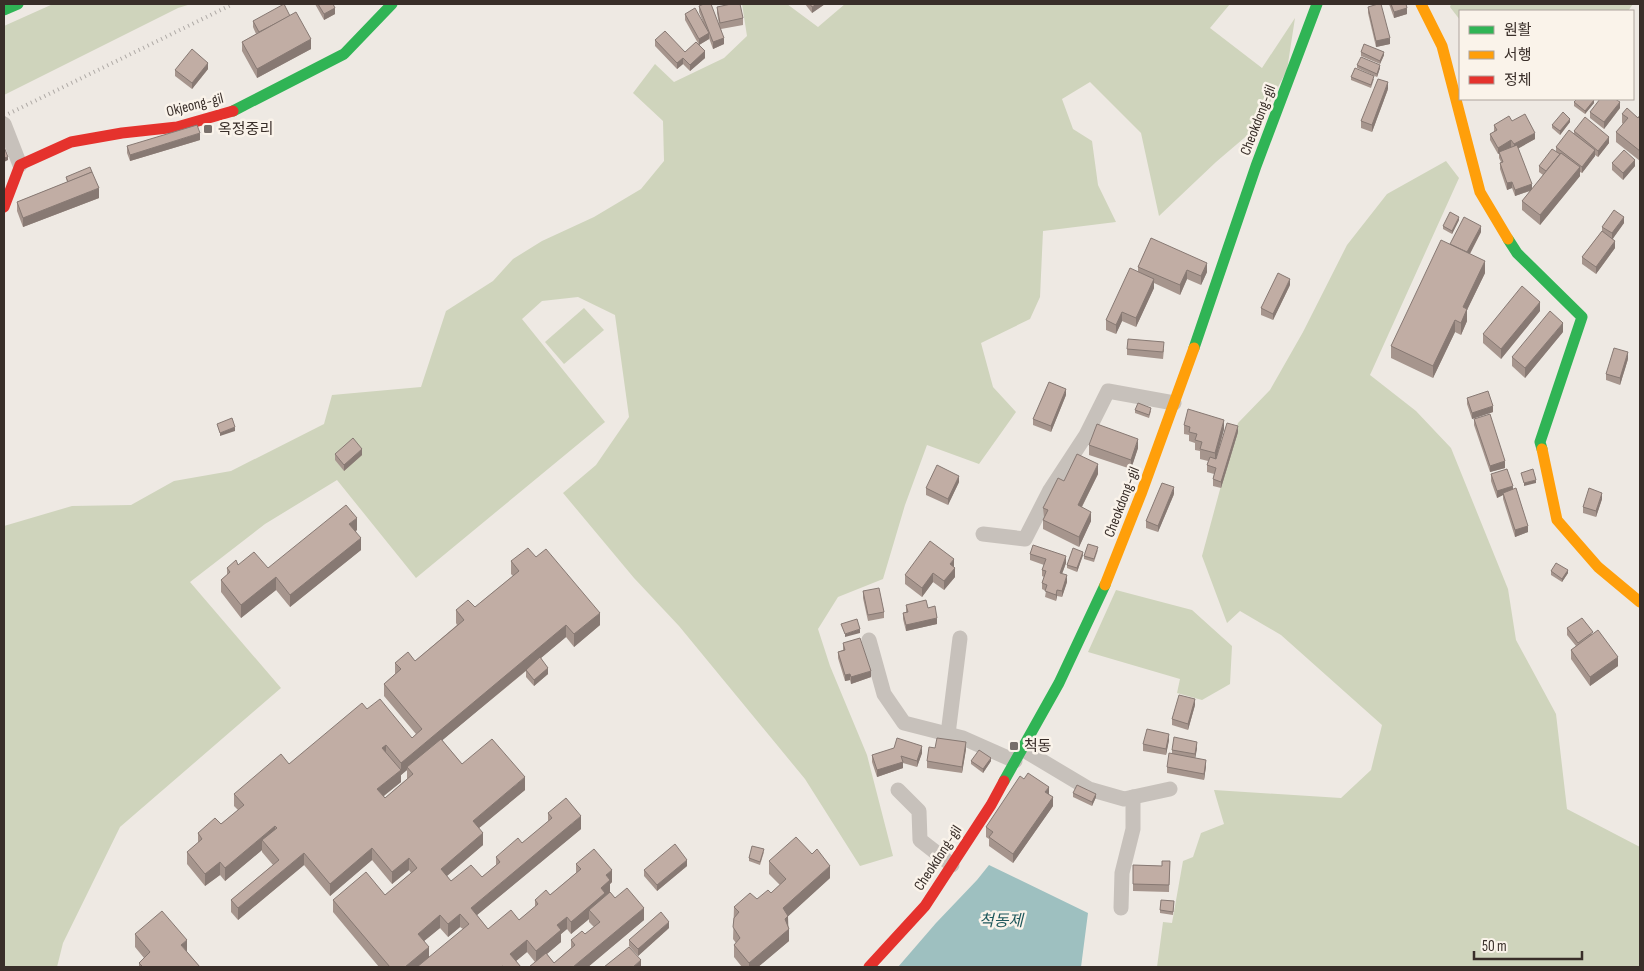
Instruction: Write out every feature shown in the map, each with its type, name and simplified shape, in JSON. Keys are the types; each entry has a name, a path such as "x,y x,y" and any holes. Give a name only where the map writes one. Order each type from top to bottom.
{"main road":[{"path":"4,10 18,4"},
{"name":"Okjeong-gil","path":"20,165 71,142 122,133 176,127 235,110 344,54 392,4"},
{"name":"Cheokdong-gil","path":"869,967 925,906 991,804 1059,684 1110,574 1142,494 1206,316 1256,166 1317,4"},
{"path":"1421,4 1442,46 1480,192 1517,253 1582,317 1540,442 1557,520 1598,566 1640,602"},
{"path":"4,207 20,165"}],"street":[{"path":"4,124 20,165"},
{"path":"983,534 1025,539 1050,490 1086,434 1108,391 1174,403"},
{"path":"948,734 960,638"},
{"path":"870,640 884,694 904,723 1019,755 1089,789 1124,799 1170,789"},
{"path":"898,790 919,811 920,840 952,865"},
{"path":"1121,908 1122,873 1133,830 1133,797"}],"green space":[{"path":"53,4 191,4 178,8 4,95 4,26"},
{"path":"742,4 787,4 818,27 845,4 1230,4 1210,28 1262,68 1295,18 1287,70 1257,127 1216,162 1159,216 1141,133 1090,82 1062,99 1073,129 1092,141 1098,185 1116,222 1043,231 1040,297 1030,319 981,343 993,387 1016,412 979,464 927,445 905,505 883,579 838,597 818,629 830,666 867,755 893,856 860,866 805,779 679,626 634,578 563,493 596,465 629,417 615,315 578,297 542,301 522,319 605,422 416,578 337,480 265,524 190,582 281,688 120,827 63,943 57,967 4,967 4,526 72,506 131,505 174,481 231,471 324,424 332,395 421,387 446,311 493,281 513,259 542,241 594,217 641,189 664,161 663,121 633,93 655,64 674,82 724,58 747,36"},
{"path":"1451,4 1633,4 1629,10 1459,10 1459,19 1450,7"},
{"path":"1446,161 1459,178 1370,375 1416,411 1451,448 1508,589 1516,640 1556,714 1567,809 1640,847 1640,967 1157,967 1163,922 1172,923 1183,861 1193,857 1201,833 1224,824 1214,790 1341,798 1371,770 1382,725 1281,635 1240,611 1227,623 1202,556 1238,423 1270,390 1303,332 1347,245 1387,194"},
{"path":"584,308 604,330 564,364 545,342"},
{"path":"1116,590 1192,610 1232,646 1230,684 1202,700 1177,693 1180,679 1088,652"}],"water":[{"name":"척동제","path":"989,865 1088,913 1081,967 898,967"}],"building":[{"path":"284,4 290,16 259,32 253,21"},
{"path":"318,4 333,4 335,8 324,14"},
{"path":"711,4 724,38 713,42 699,6"},
{"path":"740,4 743,18 720,23 717,7"},
{"path":"1381,4 1390,38 1376,41 1368,7"},
{"path":"1391,4 1406,4 1407,8 1394,12"},
{"path":"695,8 709,33 699,39 685,14"},
{"path":"296,12 311,39 257,69 242,42"},
{"path":"665,31 685,52 696,42 705,51 690,65 683,58 677,63 655,40"},
{"path":"1364,44 1384,52 1380,61 1361,52"},
{"path":"192,49 208,63 192,83 175,70"},
{"path":"1361,57 1380,65 1377,74 1357,65"},
{"path":"1355,68 1374,76 1371,85 1351,77"},
{"path":"1378,79 1388,82 1372,125 1361,121"},
{"path":"1576,100 1594,100 1585,111 1574,102"},
{"path":"1599,100 1617,100 1620,102 1604,122 1590,112"},
{"path":"1627,108 1638,118 1640,115 1640,151 1616,132 1628,118 1622,114"},
{"path":"1563,112 1570,119 1560,131 1552,125"},
{"path":"1525,114 1535,133 1514,144 1511,140 1498,148 1490,134 1497,130 1494,125 1509,116 1512,121"},
{"path":"1585,117 1609,137 1598,151 1574,131"},
{"path":"197,125 200,133 130,155 127,146"},
{"path":"1569,130 1595,150 1582,167 1556,147"},
{"path":"1517,145 1532,184 1515,190 1512,182 1507,183 1500,163 1503,162 1499,152"},
{"path":"4,147 8,157 4,158"},
{"path":"1552,149 1560,154 1546,171 1539,166"},
{"path":"1624,150 1635,160 1623,173 1612,163"},
{"path":"1561,153 1580,167 1540,215 1522,201"},
{"path":"90,167 92,172 68,182 66,177"},
{"path":"92,172 99,188 23,218 17,202"},
{"path":"1614,210 1624,217 1612,233 1602,227"},
{"path":"1450,212 1459,217 1452,231 1443,226"},
{"path":"1464,217 1481,226 1467,252 1450,244"},
{"path":"1602,231 1615,241 1596,267 1582,257"},
{"path":"1151,238 1207,263 1201,276 1187,270 1180,285 1138,267"},
{"path":"1441,240 1485,261 1463,307 1467,309 1461,323 1455,320 1433,366 1391,346"},
{"path":"1130,268 1154,279 1136,318 1122,312 1116,325 1106,320"},
{"path":"1278,273 1290,279 1273,314 1261,308"},
{"path":"1522,286 1540,302 1501,349 1483,334"},
{"path":"1550,311 1563,323 1525,368 1512,357"},
{"path":"1128,339 1164,342 1163,352 1127,349"},
{"path":"1614,348 1628,352 1620,378 1606,374"},
{"path":"1049,382 1066,389 1051,426 1033,419"},
{"path":"1488,391 1493,406 1472,413 1467,398"},
{"path":"1138,403 1151,408 1149,415 1135,410"},
{"path":"1188,409 1224,420 1215,453 1200,449 1202,442 1195,440 1197,434 1189,432 1190,427 1184,425"},
{"path":"1490,414 1505,461 1490,466 1474,419"},
{"path":"232,418 235,427 220,433 217,424"},
{"path":"1227,423 1238,426 1221,482 1213,479 1216,468 1207,465 1210,457 1216,459"},
{"path":"1097,424 1138,439 1131,460 1089,445"},
{"path":"353,438 362,449 344,465 335,454"},
{"path":"1077,454 1098,464 1078,505 1091,512 1079,537 1043,520 1048,510 1043,508 1058,478 1064,481"},
{"path":"937,465 959,476 948,499 926,488"},
{"path":"1507,469 1513,486 1497,491 1491,474"},
{"path":"1533,469 1536,480 1524,483 1521,473"},
{"path":"1162,483 1174,487 1158,526 1146,521"},
{"path":"1516,488 1528,526 1515,530 1503,493"},
{"path":"1589,488 1602,493 1596,511 1583,507"},
{"path":"346,505 357,518 349,524 361,538 290,595 276,577 241,605 221,580 230,572 227,568 236,560 238,565 254,552 268,568"},
{"path":"930,541 954,559 950,564 955,568 944,581 933,573 922,588 905,575"},
{"path":"1088,544 1098,547 1094,559 1084,556"},
{"path":"1033,545 1066,556 1060,573 1067,575 1062,591 1057,590 1056,595 1045,591 1047,585 1042,583 1046,571 1042,570 1046,559 1030,554"},
{"path":"528,548 536,557 546,549 600,613 574,634 566,625 401,763 386,745 382,748 401,770 377,789 385,798 413,774 407,767 441,739 462,764 492,739 525,777 473,821 483,833 441,869 451,881 471,865 482,877 500,862 496,857 518,838 522,843 552,818 548,813 566,798 581,816 471,908 488,929 511,910 519,920 538,904 535,900 546,890 550,895 581,869 576,864 594,849 612,870 606,875 610,880 601,888 605,893 571,922 567,917 557,925 561,930 536,951 527,940 510,954 521,967 417,967 469,924 460,914 448,924 440,915 418,934 429,947 405,967 390,967 333,900 366,872 385,895 417,868 409,858 392,872 372,848 330,884 304,853 238,908 231,900 279,860 262,840 277,828 275,826 225,868 220,862 205,874 187,852 202,839 198,833 215,818 221,824 244,805 234,794 281,754 289,764 362,703 367,709 380,699 412,738 422,729 384,684 401,669 395,663 408,652 415,661 464,620 456,610 468,600 475,607 519,571 511,561"},
{"path":"1073,548 1083,552 1077,568 1067,565"},
{"path":"1556,563 1568,570 1562,579 1551,571"},
{"path":"879,588 884,612 868,615 863,591"},
{"path":"926,600 928,608 935,606 937,618 906,625 903,613 908,612 906,605"},
{"path":"1582,618 1593,632 1578,643 1567,628"},
{"path":"857,619 860,629 845,634 841,624"},
{"path":"1598,630 1618,657 1590,677 1571,650"},
{"path":"860,638 871,671 851,677 850,674 845,675 838,652 845,650 843,643"},
{"path":"540,657 548,668 534,680 526,670"},
{"path":"1179,695 1195,699 1188,724 1172,719"},
{"path":"1147,729 1169,734 1166,749 1143,744"},
{"path":"1174,737 1197,742 1195,754 1172,750"},
{"path":"897,738 922,746 917,761 901,756 903,762 877,770 872,755 894,748"},
{"path":"937,738 966,742 962,767 927,761 929,747 935,748"},
{"path":"979,750 991,758 983,769 971,761"},
{"path":"1169,753 1206,760 1204,774 1167,767"},
{"path":"1028,773 1049,787 1045,792 1053,797 1013,854 989,837 993,832 986,827 1020,776 1024,779"},
{"path":"1077,785 1096,794 1092,802 1073,793"},
{"path":"796,837 812,854 817,849 830,866 783,908 788,916 785,919 789,929 749,963 734,945 740,938 733,927 734,918 739,912 734,907 750,893 757,899 768,890 771,893 786,879 769,861"},
{"path":"675,844 687,860 657,885 644,870"},
{"path":"752,846 764,849 760,862 749,858"},
{"path":"1162,861 1170,861 1169,885 1133,884 1133,865 1162,866"},
{"path":"627,888 644,908 573,967 529,967 546,953 554,963 575,945 571,940 582,931 585,934 600,922 589,910 610,892 615,898"},
{"path":"1161,900 1174,901 1173,912 1160,910"},
{"path":"162,911 187,940 181,945 200,967 143,967 139,963 150,952 135,934"},
{"path":"661,912 669,922 638,949 629,940"},
{"path":"629,947 641,960 633,967 604,967"}],"railway":[{"path":"4,116 233,4"}],"traffic: fast":[{"path":"4,10 18,4"},
{"path":"233,111 344,54 392,4"},
{"path":"1194,348 1256,166 1317,4"},
{"path":"1508,239 1517,253 1582,317 1540,442 1542,449"},
{"path":"1004,781 1059,683 1105,585"}],"traffic: slow":[{"path":"1421,4 1442,46 1480,192 1508,239"},
{"path":"1105,585 1141,494 1194,348"},
{"path":"1542,449 1557,520 1598,567 1640,602"}],"traffic: jam":[{"path":"4,207 20,165 71,142 122,133 177,127 233,111"},
{"path":"869,967 925,906 991,805 1004,781"}],"place":[{"name":"옥정중리","path":"208,129"},
{"name":"척동","path":"1014,746"}]}
